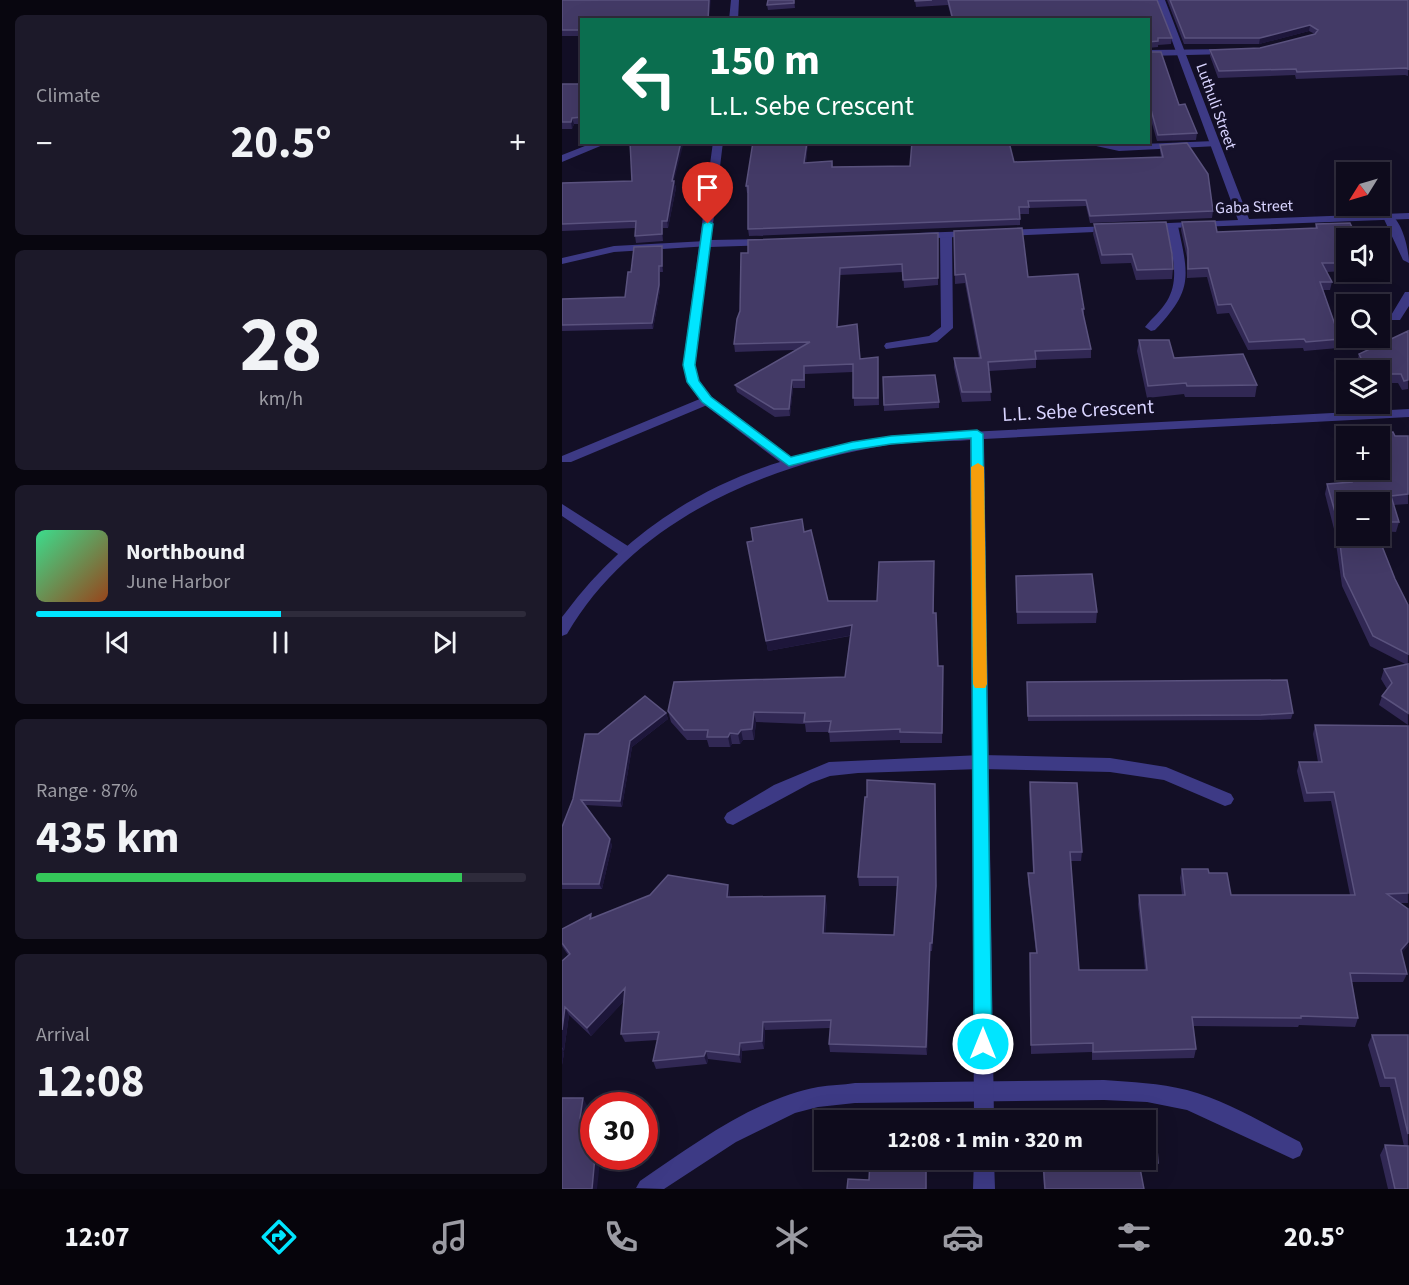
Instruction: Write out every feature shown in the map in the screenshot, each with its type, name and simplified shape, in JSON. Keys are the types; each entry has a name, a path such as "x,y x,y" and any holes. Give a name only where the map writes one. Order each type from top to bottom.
{"street":[{"path":"733,18 736,0"},
{"name":"Luthuli Street","path":"1161,0 1245,223"},
{"path":"1150,53 1241,51"},
{"path":"562,159 600,144"},
{"path":"718,144 689,365 693,382 707,400 789,462"},
{"path":"1095,144 1119,148 1214,144"},
{"name":"Gaba Street","path":"900,237 1408,216"},
{"path":"1390,217 1408,261"},
{"path":"1151,327 1171,304 1179,291 1182,278 1172,226"},
{"path":"890,346 933,339 947,328 946,236"},
{"path":"562,261 614,249 786,241"},
{"path":"1396,317 1408,295"},
{"path":"566,459 707,400"},
{"name":"L.L. Sebe Crescent","path":"562,630 589,593 626,552 689,507 723,488 789,462 852,446 891,440 1408,413"},
{"path":"977,434 984,1110"},
{"path":"562,509 626,552"},
{"path":"733,818 780,790 829,769 858,766 981,762 1110,765 1166,774 1225,799"},
{"path":"647,1188 745,1127 784,1108 818,1097 855,1093 1104,1090 1147,1092 1188,1100 1231,1118 1293,1149"},
{"path":"984,1170 984,1189"}],"building":[{"path":"562,0 709,0 708,18 580,18 580,30 562,30"},
{"path":"768,0 794,0 794,3 767,5"},
{"path":"948,0 1157,0 1172,38 1158,38 1158,41 1150,42 1150,18 952,18"},
{"path":"1170,0 1408,0 1408,69 1297,72 1296,69 1219,71 1210,50 1260,48 1315,34 1318,30 1310,25 1260,38 1185,38"},
{"path":"1150,52 1161,52 1179,105 1185,104 1197,133 1158,135 1150,106"},
{"path":"562,84 580,84 580,117 572,118 571,122 562,122"},
{"path":"1187,143 1208,174 1213,211 1090,216 1086,200 1028,201 1029,207 1019,207 1020,219 748,229 748,186 746,186 753,144 807,144 804,163 832,161 832,167 910,166 912,144 1010,144 1014,162 1163,157 1160,145"},
{"path":"630,144 681,144 672,181 674,181 667,221 662,221 662,234 635,236 636,221 562,224 562,183 632,181"},
{"path":"1215,221 1217,232 1317,228 1316,224 1350,223 1352,228 1336,228 1336,263 1322,263 1332,282 1320,282 1336,328 1336,339 1249,342 1231,304 1218,305 1208,268 1188,269 1188,249 1182,222"},
{"path":"1166,222 1173,269 1137,270 1132,254 1102,255 1094,224"},
{"path":"1022,228 1028,277 1078,274 1084,309 1082,309 1091,349 1035,351 1036,359 988,362 991,392 962,392 954,358 981,358 965,274 955,275 954,231"},
{"path":"938,233 938,278 903,280 902,264 840,268 837,327 857,324 860,359 878,357 878,398 853,398 853,364 804,366 804,380 792,380 789,409 774,409 735,385 810,342 734,344 740,311 741,253 748,253 748,240"},
{"path":"662,246 662,266 659,266 659,285 652,323 562,325 562,299 625,297 634,247"},
{"path":"1408,331 1408,380 1404,381 1401,374 1390,374 1390,360 1362,360 1359,354 1372,348 1390,348 1390,339"},
{"path":"1139,340 1169,340 1174,358 1243,354 1257,385 1187,386 1186,383 1148,386"},
{"path":"935,375 939,402 884,405 883,377"},
{"path":"1390,432 1393,432 1395,436 1408,436 1408,494 1391,496 1399,522 1390,522 1390,492 1336,492 1336,516 1327,484 1352,482 1351,480 1390,480"},
{"path":"802,519 804,532 811,530 828,601 877,601 879,562 934,561 933,613 936,613 938,666 943,666 942,733 900,732 900,729 829,732 831,721 804,722 805,713 754,712 752,729 741,730 738,734 730,733 728,737 707,737 708,730 684,730 668,711 674,682 845,677 852,625 766,641 747,542 753,541 751,528"},
{"path":"1340,546 1382,546 1408,605 1408,654 1373,636 1344,576"},
{"path":"1092,574 1097,612 1017,612 1016,576"},
{"path":"1408,664 1408,713 1382,696 1392,683 1384,669"},
{"path":"1287,680 1293,713 1028,716 1027,682"},
{"path":"645,696 666,713 630,741 620,801 581,800 610,839 599,884 562,884 562,827 573,799 585,734 598,734"},
{"path":"1315,725 1408,726 1408,893 1387,894 1408,909 1408,942 1401,950 1407,974 1350,973 1358,1018 1192,1017 1196,1049 1093,1052 1093,1043 1031,1045 1030,953 1037,953 1028,873 1034,873 1030,782 1077,783 1082,852 1070,852 1079,970 1147,970 1139,895 1185,895 1182,869 1208,869 1209,873 1227,873 1231,895 1355,895 1334,792 1307,793 1299,762 1322,762"},
{"path":"867,780 935,784 936,886 932,943 930,943 926,1047 829,1044 831,1020 763,1022 762,1041 740,1043 739,1055 706,1051 704,1056 653,1061 659,1032 621,1034 625,988 587,1028 565,1007 562,1030 562,961 570,954 562,943 562,929 591,914 590,919 650,895 668,875 728,885 727,897 825,896 823,933 894,935 898,877 858,877"},
{"path":"1372,1035 1408,1035 1408,1134 1395,1078 1385,1078"},
{"path":"562,1098 580,1098 580,1170 594,1170 592,1189 562,1189"},
{"path":"1156,1134 1158,1163 1156,1163"},
{"path":"1385,1145 1408,1146 1408,1189 1395,1189"},
{"path":"870,1170 926,1170 926,1189 847,1189 848,1179 869,1180"},
{"path":"1044,1170 1140,1170 1144,1189 1045,1189"}],"slow traffic":[{"path":"978,467 980,684"}],"route":[{"path":"708,224 689,365 693,382 707,400 789,462 852,446 891,440 977,434 983,1044"}]}
